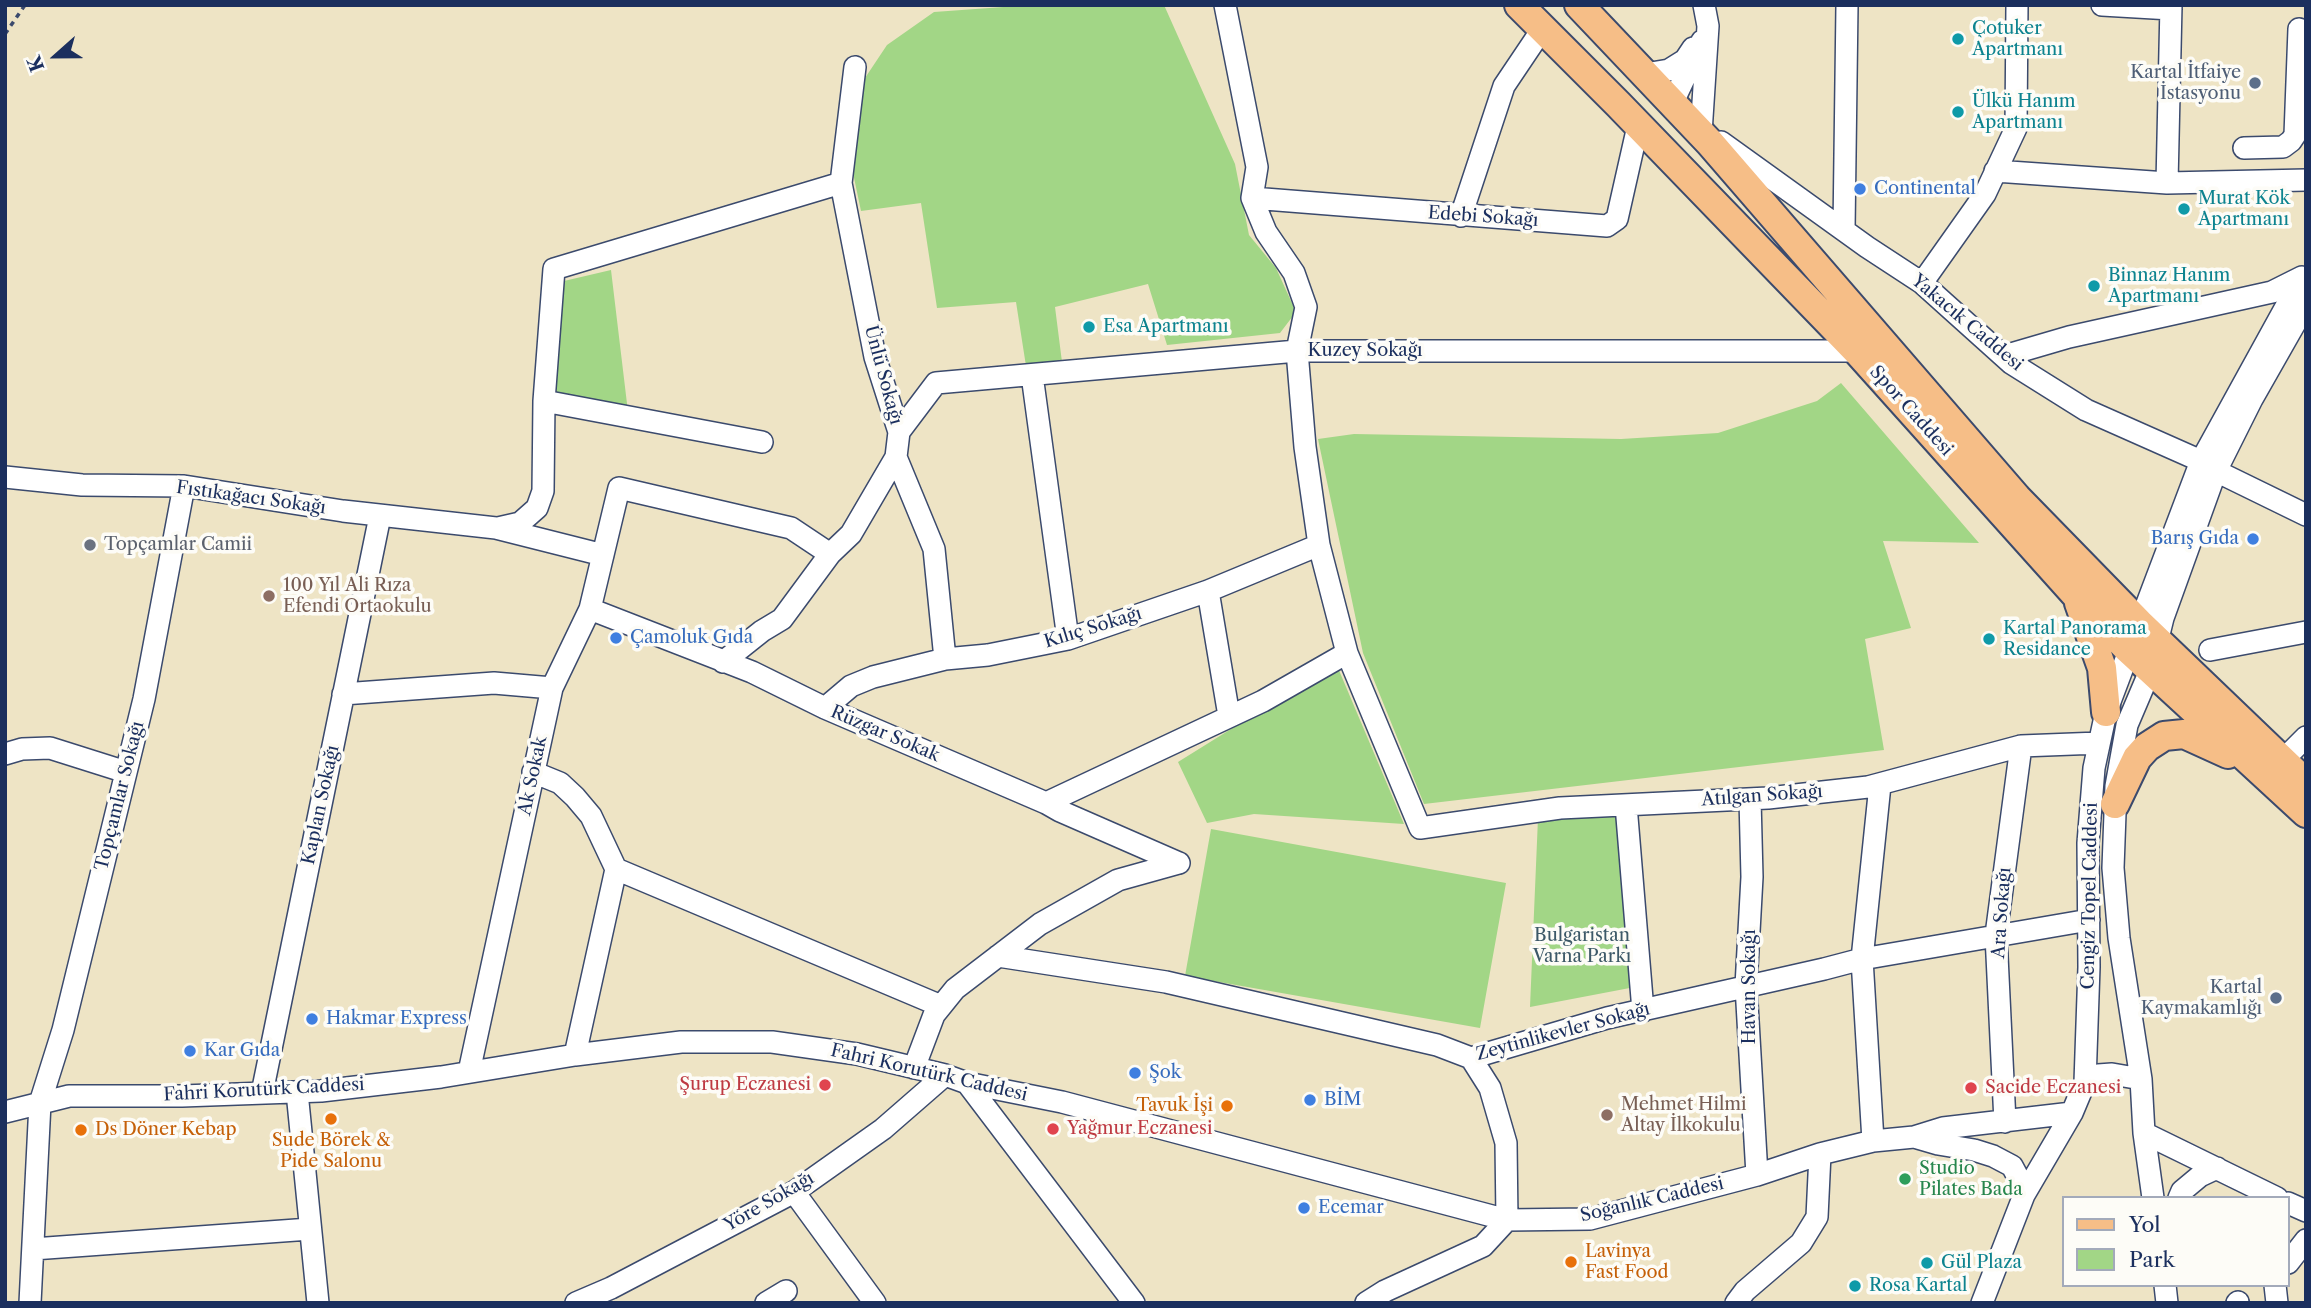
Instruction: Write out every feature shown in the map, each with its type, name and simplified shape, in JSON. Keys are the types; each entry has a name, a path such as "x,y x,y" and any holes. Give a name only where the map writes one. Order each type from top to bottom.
{"main road":[{"name":"Spor Caddesi","path":"1579,5 1705,138 2017,498 2148,631 2306,783"},
{"name":"Spor Caddesi","path":"1523,13 1638,126 1857,351 2075,594 2128,649 2306,813"},
{"path":"1638,126 1662,117 1673,103"},
{"path":"2075,594 2102,668 2106,712"},
{"path":"2115,804 2137,758 2147,747 2164,736 2185,734 2255,766"}],"street":[{"path":"1046,803 1262,701 1347,653 1319,545 1305,447 1297,351 1306,306 1294,273 1266,232 1252,198 1257,167 1225,5"},
{"path":"1844,230 1847,5"},
{"path":"1923,283 1985,194 2015,128 2017,5"},
{"path":"2102,5 2171,7 2167,183"},
{"path":"1461,216 1504,86 1523,13"},
{"path":"1645,74 1669,70 1685,60 1706,16"},
{"path":"1673,103 1706,16"},
{"path":"1705,138 1706,16"},
{"path":"2244,148 2283,147 2295,135 2301,91 2299,29"},
{"name":"Ünlü Sokağı","path":"723,662 762,631 782,620 830,554 851,534 896,457 899,432 875,357 841,183 855,67"},
{"name":"Edebi Sokağı","path":"1252,198 1607,226 1617,219 1638,126"},
{"name":"Yakacık Caddesi","path":"1705,138 1721,142 1923,283 2011,363 2086,410 2209,466 2306,515"},
{"path":"1995,171 2167,183 2306,180"},
{"path":"496,528 520,523 537,508 543,491 544,401 554,269 841,183"},
{"path":"2004,356 2069,337 2272,292 2306,275"},
{"path":"2209,466 2294,292 2306,282"},
{"path":"2209,466 2252,399 2306,304"},
{"name":"Kuzey Sokağı","path":"899,432 936,383 1297,351 1857,351"},
{"path":"1032,376 1068,639"},
{"path":"544,401 762,442"},
{"path":"896,457 934,549 945,659"},
{"name":"Cengiz Topel Caddesi","path":"2153,1196 2144,1133 2141,1079 2119,938 2113,869 2116,786 2127,724 2150,671 2148,631 2209,466"},
{"name":"Fıstıkağacı Sokağı","path":"5,477 82,485 184,485 380,516 496,528 603,555"},
{"name":"Topçamlar Sokağı","path":"30,1303 40,1102 63,1030 144,699 184,485"},
{"name":"Ak Sokak","path":"469,1072 552,688 590,609 619,488 791,528 830,554"},
{"name":"Kaplan Sokağı","path":"262,1093 380,516"},
{"name":"Kılıç Sokağı","path":"825,708 851,687 873,677 945,659 988,655 1068,639 1208,591 1319,545"},
{"path":"1208,591 1229,716"},
{"name":"Rüzgar Sokak","path":"590,609 752,672 825,708 1179,863 1118,880 1040,924 998,956"},
{"name":"Cengiz Topel Caddesi","path":"1982,1303 2024,1195 2072,1113 2085,1082 2088,843 2094,768 2106,712 2128,649 2148,631"},
{"path":"2210,650 2306,632"},
{"name":"Atılgan Sokağı","path":"1347,653 1420,828 1560,808 1751,799 1880,785 2021,746 2099,743"},
{"path":"343,694 494,683 552,688"},
{"path":"2283,760 2306,737"},
{"name":"Ara Sokağı","path":"2005,1122 1996,935 2021,746"},
{"path":"5,754 22,749 50,747 126,772"},
{"path":"533,772 560,783 575,797 591,816 616,869 575,1055"},
{"path":"1873,1141 1862,959 1880,785"},
{"name":"Havan Sokağı","path":"1751,799 1752,877 1746,986 1757,1175"},
{"path":"1626,805 1643,1011"},
{"path":"616,869 941,1006"},
{"name":"Zeytinlikevler Sokağı","path":"998,956 1166,982 1437,1045 1471,1058 1606,1018 1824,970 1862,959 2089,920"},
{"path":"914,1068 934,1015 955,989 998,956"},
{"name":"Fahri Korutürk Caddesi","path":"5,1112 69,1096 321,1091 681,1042 772,1042 857,1054 945,1075 967,1083 1062,1102 1507,1220"},
{"path":"1366,1303 1385,1291 1483,1246 1507,1220 1506,1143 1490,1088 1471,1058"},
{"path":"2085,1082 2098,1075 2112,1074 2141,1079"},
{"name":"Yöre Sokağı","path":"576,1303 616,1295 794,1192 883,1129 945,1075"},
{"path":"967,1083 1133,1303"},
{"path":"296,1092 318,1303"},
{"name":"Soğanlık Caddesi","path":"1507,1220 1590,1219 1873,1141 1914,1137 1943,1128 2072,1113"},
{"path":"2144,1133 2273,1196"},
{"name":"Soğanlık Caddesi","path":"1914,1137 1974,1150 2002,1161 2011,1166 2020,1179 2024,1195"},
{"path":"1736,1303 1745,1291 1801,1243 1817,1217 1820,1154"},
{"path":"2180,1196 2200,1176 2217,1168"},
{"path":"794,1192 875,1303"},
{"path":"2290,1204 2306,1212"},
{"path":"33,1249 310,1229"},
{"path":"2290,1260 2306,1240"},
{"path":"766,1303 786,1291"}],"path":[{"path":"5,34 24,5"}],"green space":[{"path":"1031,5 1164,5 1235,164 1249,235 1276,268 1296,312 1280,333 1167,345 1148,284 1055,307 1062,362 1026,366 1016,302 937,308 921,203 861,211 853,173 865,78 887,45 934,12"},
{"path":"611,270 628,412 556,402 561,290 564,281"},
{"path":"1841,383 1979,543 1883,541 1911,628 1865,639 1884,750 1424,804 1363,653 1318,439 1354,434 1621,439 1718,433 1817,401"},
{"path":"1338,668 1404,824 1254,814 1207,823 1178,762 1260,711"},
{"name":"Bulgaristan Varna Parkı","path":"1617,811 1635,987 1530,1007 1538,818"},
{"path":"1211,829 1506,883 1480,1028 1185,976"}],"place":[{"name":"Çotuker Apartmanı","path":"1958,39"},
{"name":"Kartal İtfaiye İstasyonu","path":"2255,83"},
{"name":"Ülkü Hanım Apartmanı","path":"1958,112"},
{"name":"Continental","path":"1860,189"},
{"name":"Murat Kök Apartmanı","path":"2184,209"},
{"name":"Binnaz Hanım Apartmanı","path":"2094,286"},
{"name":"Esa Apartmanı","path":"1089,327"},
{"name":"Barış Gıda","path":"2253,539"},
{"name":"Topçamlar Camii","path":"90,545"},
{"name":"100 Yıl Ali Rıza Efendi Ortaokulu","path":"269,596"},
{"name":"Çamoluk Gıda","path":"616,638"},
{"name":"Kartal Panorama Residance","path":"1989,639"},
{"name":"Kartal Kaymakamlığı","path":"2276,998"},
{"name":"Hakmar Express","path":"312,1019"},
{"name":"Kar Gıda","path":"190,1051"},
{"name":"Şok","path":"1135,1073"},
{"name":"Şurup Eczanesi","path":"825,1085"},
{"name":"Sacide Eczanesi","path":"1971,1088"},
{"name":"BİM","path":"1310,1100"},
{"name":"Tavuk İşi","path":"1227,1106"},
{"name":"Mehmet Hilmi Altay İlkokulu","path":"1607,1115"},
{"name":"Sude Börek & Pide Salonu","path":"331,1119"},
{"name":"Yağmur Eczanesi","path":"1053,1129"},
{"name":"Ds Döner Kebap","path":"81,1130"},
{"name":"Studio Pilates Bada","path":"1905,1179"},
{"name":"Ecemar","path":"1304,1208"},
{"name":"Lavinya Fast Food","path":"1571,1262"},
{"name":"Gül Plaza","path":"1927,1263"},
{"name":"Rosa Kartal","path":"1855,1286"}]}
